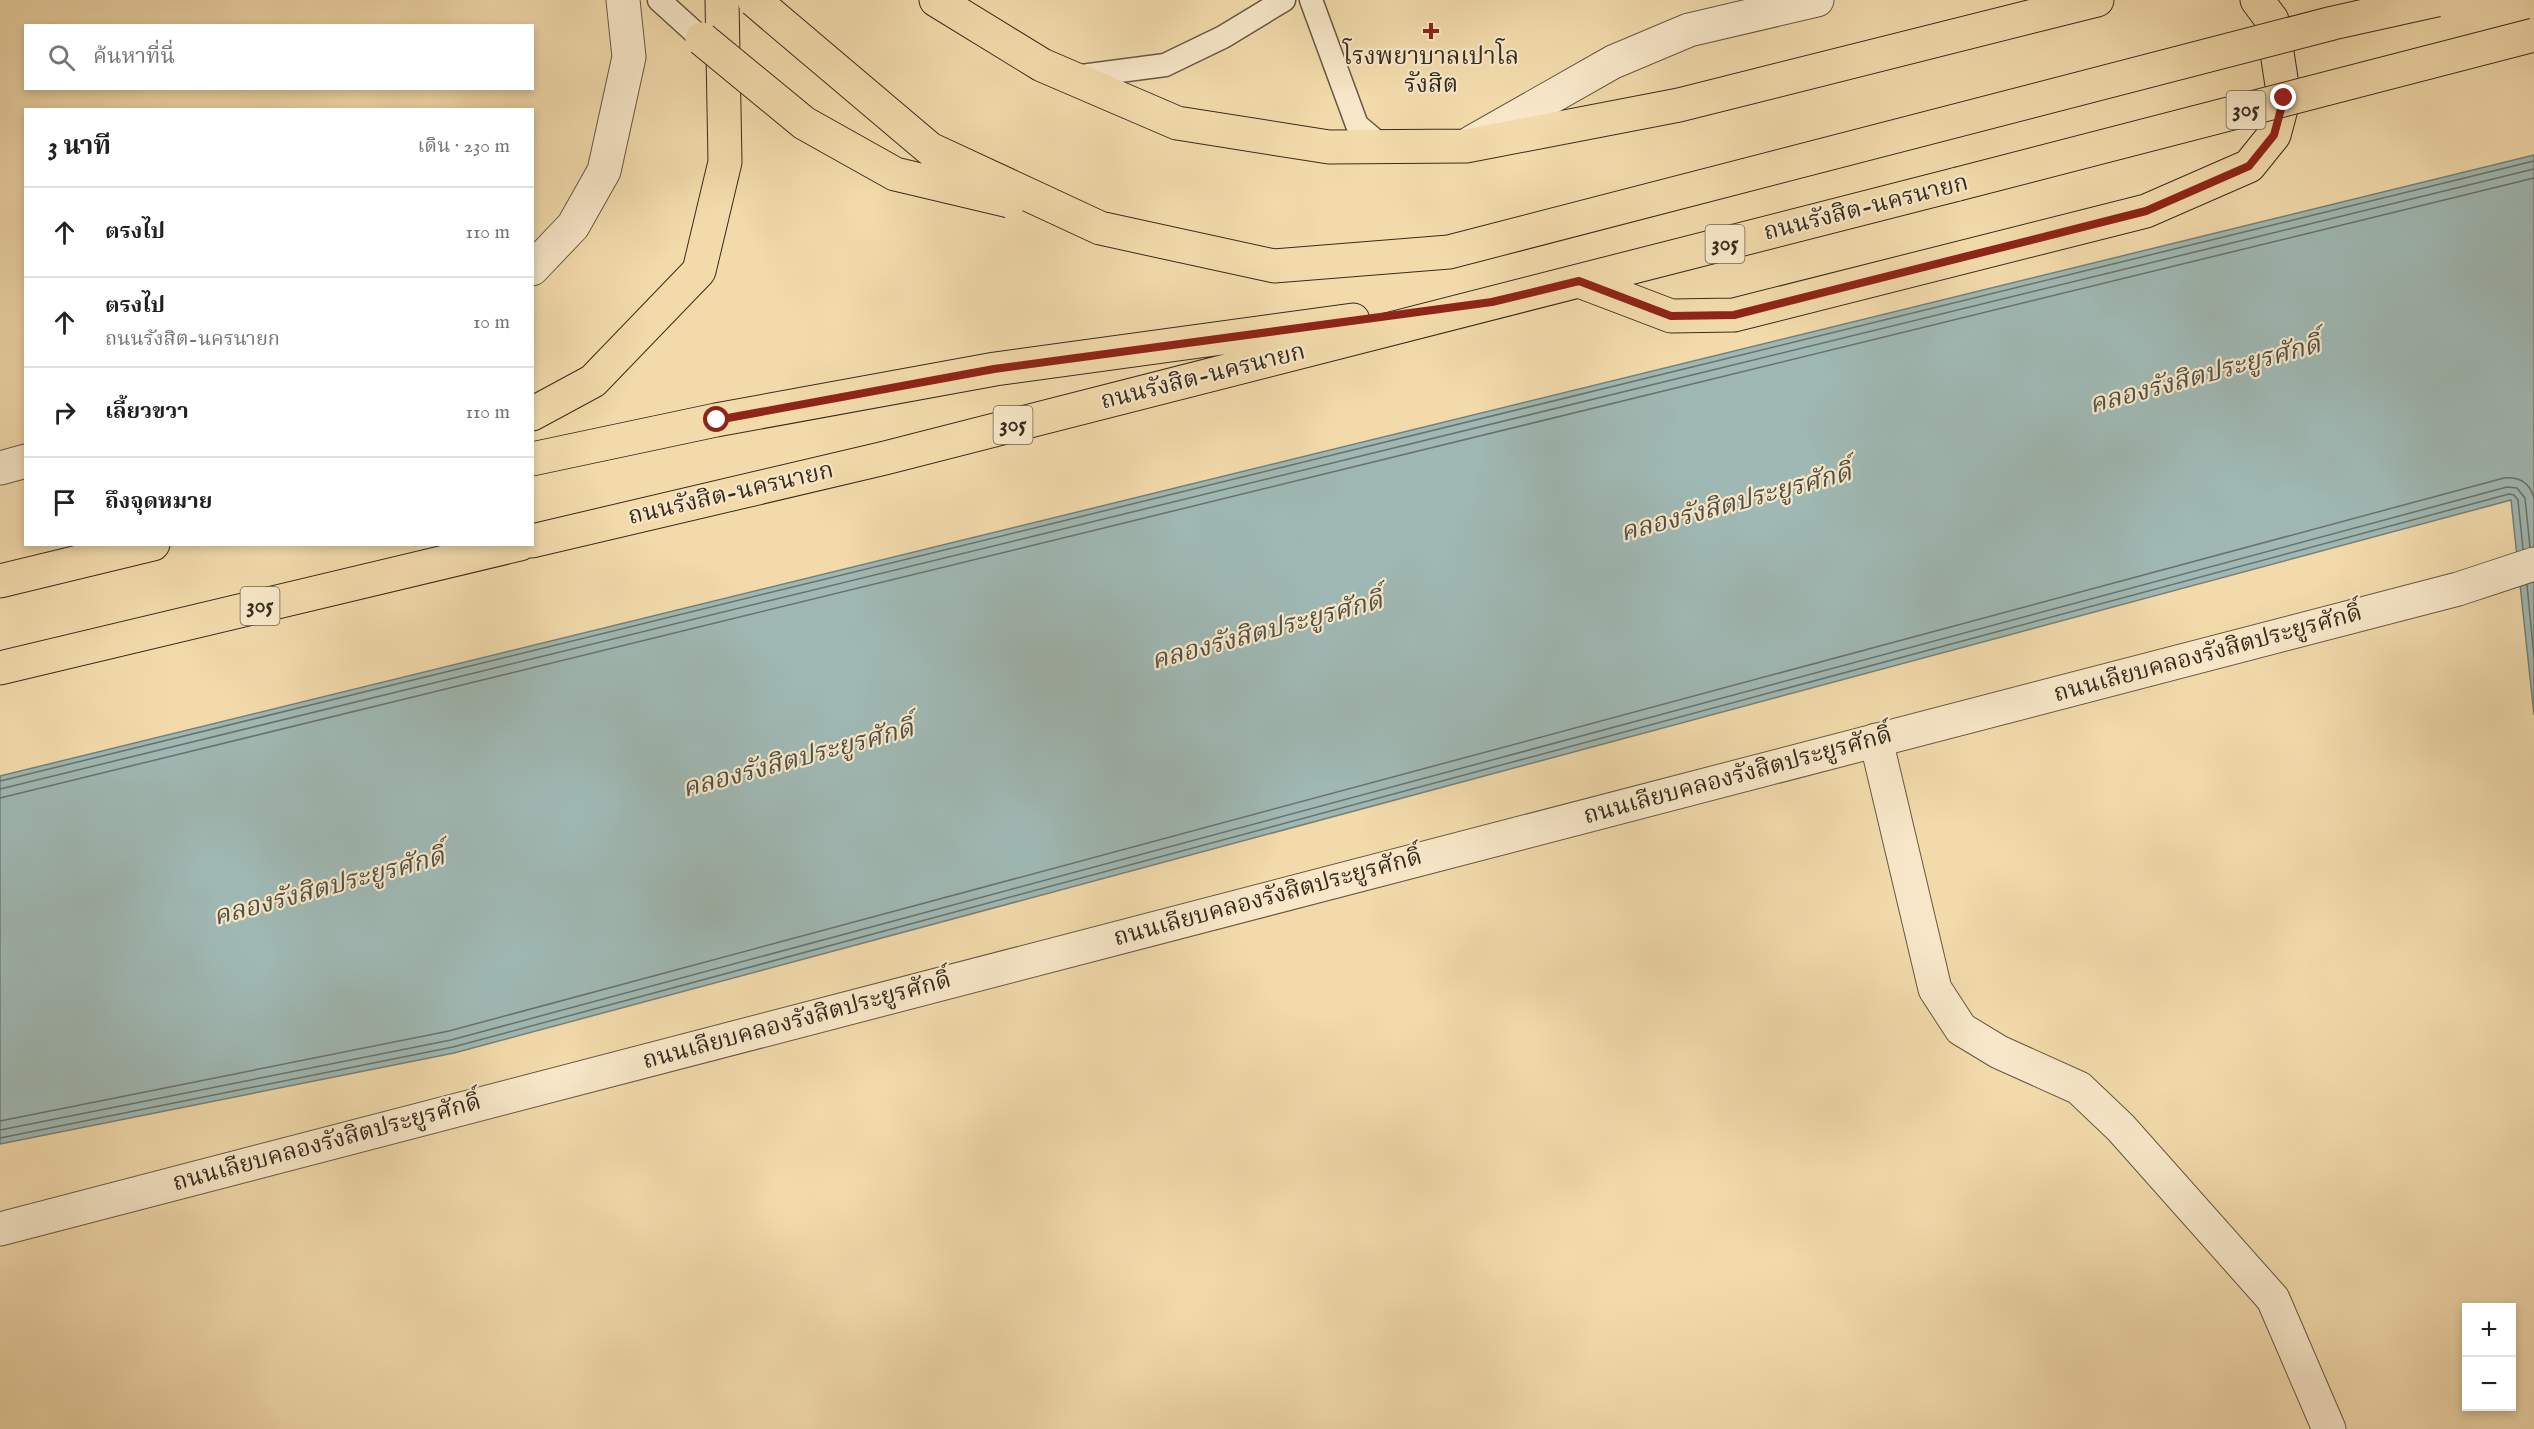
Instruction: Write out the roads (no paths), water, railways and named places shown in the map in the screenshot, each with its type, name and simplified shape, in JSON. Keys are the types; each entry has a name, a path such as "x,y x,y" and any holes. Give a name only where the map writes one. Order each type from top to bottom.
{"main road":[{"path":"534,413 593,381 699,271 725,162 722,0"},
{"path":"754,0 930,149 1100,228 1274,266 1449,252 2333,23 2437,0"},
{"path":"936,0 1041,64 1177,123 1329,147 1466,146 1679,105 2097,0"},
{"path":"1579,281 1671,316 1734,315 2146,211 2249,166 2274,135 2284,98 2272,20 2257,0"},
{"name":"ถนนรังสิต-นครนายก","path":"534,541 908,452 2534,35"},
{"path":"702,39 804,123 895,174 1075,216"},
{"path":"534,459 717,420 994,369 1492,302"},
{"path":"0,580 144,546"},
{"name":"305","path":"0,668 511,546"}],"street":[{"path":"534,267 573,226 604,171 629,57 623,0"},
{"path":"1466,146 1613,62 1689,30 1797,2"},
{"path":"0,468 24,462"},
{"name":"ถนนเลียบคลองรังสิตประยูรศักดิ์","path":"0,1228 2458,589 2534,564"},
{"path":"1876,740 1935,989 1961,1029 1999,1052 2079,1088 2121,1128 2273,1299 2330,1429"}],"lane":[{"path":"659,0 702,39"},
{"path":"1069,78 1164,64 1223,37 1284,0"},
{"path":"1311,0 1357,125 1383,147"}],"water":[{"name":"คลองรังสิตประยูรศักดิ์","path":"2534,155 2534,715 2511,500 454,1053 0,1144 0,776"}],"place":[{"name":"โรงพยาบาลเปาโล รังสิต","path":"1431,31"}]}
